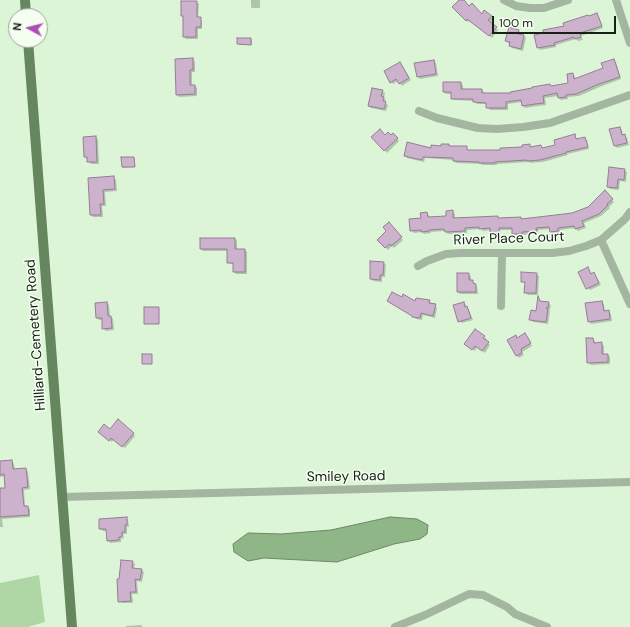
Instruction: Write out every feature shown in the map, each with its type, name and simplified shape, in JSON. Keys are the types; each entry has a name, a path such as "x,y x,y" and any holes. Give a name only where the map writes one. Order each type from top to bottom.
{"main road":[{"name":"Hilliard-Cemetery Road","path":"29,48 72,627"}],"street":[{"path":"504,0 516,6 544,8 568,0"},
{"path":"616,0 630,43"},
{"path":"419,111 437,118 478,128 497,129 550,123 630,95"},
{"path":"630,212 625,219 601,240 630,304"},
{"name":"River Place Court","path":"418,266 446,254 564,252 601,240"},
{"path":"501,306 502,253"},
{"name":"Smiley Road","path":"62,497 630,482"},
{"path":"394,627 425,615 469,594 483,595 507,607 515,614 547,627"}],"shaded area":[{"path":"390,517 417,519 428,525 427,534 420,539 394,544 337,562 264,558 248,561 234,552 233,544 248,533 281,534 331,530"},
{"path":"39,575 45,622 28,627 0,627 0,583"}],"building":[{"path":"459,0 464,0 469,6 472,3 482,14 484,10 492,16 488,20 497,27 489,36 467,19 466,21 452,7"},
{"path":"181,1 197,1 197,17 201,17 201,27 196,27 196,37 183,37"},
{"path":"597,13 602,26 580,33 581,37 575,39 574,37 554,43 555,45 537,48 534,35 543,33 543,30 564,26 563,23"},
{"path":"509,27 519,30 518,34 524,35 521,49 509,46 510,42 505,41"},
{"path":"237,38 251,38 251,45 237,44"},
{"path":"193,58 193,70 190,70 190,85 195,85 195,94 176,95 175,59"},
{"path":"614,59 620,77 576,94 566,95 566,97 558,98 557,93 543,96 544,103 522,106 521,100 506,102 506,108 486,108 486,103 473,102 473,99 451,99 451,92 443,92 443,82 461,82 461,89 482,89 482,93 511,93 510,92 532,87 568,83 567,74 573,73 574,79 603,68 601,63"},
{"path":"434,60 436,74 417,77 414,63"},
{"path":"400,62 409,78 399,84 396,79 390,83 384,71"},
{"path":"372,88 383,90 381,96 384,97 383,101 386,102 384,109 368,106"},
{"path":"620,127 622,135 625,134 627,143 614,146 609,129"},
{"path":"380,129 385,135 388,132 391,135 393,133 398,138 384,151 371,137"},
{"path":"575,134 576,139 585,137 588,147 540,160 479,163 453,161 453,158 423,157 422,160 404,156 407,142 431,148 431,145 441,146 441,144 449,144 449,146 467,146 467,150 500,150 500,148 522,147 522,145 530,144 530,147 541,145 542,148 555,145 554,140"},
{"path":"96,136 97,162 87,162 87,157 84,157 83,137"},
{"path":"121,157 134,157 135,167 122,167"},
{"path":"609,167 625,169 624,180 618,179 617,188 607,187"},
{"path":"114,176 115,189 103,190 104,204 100,204 101,215 90,215 88,178"},
{"path":"605,190 613,199 599,214 582,221 584,226 575,229 574,226 558,228 558,231 550,232 549,227 536,228 537,231 522,232 522,234 512,234 512,228 499,228 499,233 490,234 490,228 479,229 479,227 465,228 465,231 445,232 444,229 421,232 421,230 410,231 409,219 421,218 420,213 427,212 428,217 446,216 446,211 453,210 453,218 498,216 498,218 521,217 521,219 572,213 588,207"},
{"path":"389,222 402,237 391,246 390,244 385,248 377,240 386,231 383,227"},
{"path":"200,238 235,238 235,249 245,249 245,272 233,272 233,263 227,263 227,249 200,249"},
{"path":"370,261 384,262 383,275 380,275 380,280 370,279"},
{"path":"588,267 591,274 594,272 599,283 586,289 578,272"},
{"path":"521,272 537,273 536,293 524,293 525,282 521,282"},
{"path":"457,273 469,273 469,280 473,280 473,283 476,284 476,292 457,292"},
{"path":"392,292 402,297 403,294 415,301 416,298 430,300 429,303 436,304 433,316 421,313 420,318 412,317 387,301"},
{"path":"538,296 540,301 549,302 548,307 546,308 548,308 546,322 529,320 531,310 536,311"},
{"path":"602,301 604,311 609,310 610,319 588,322 585,303"},
{"path":"107,302 108,316 111,316 112,328 102,329 102,318 96,318 95,303"},
{"path":"464,302 471,318 458,322 453,305"},
{"path":"144,307 159,307 159,324 144,324"},
{"path":"475,329 485,336 483,338 489,342 482,351 475,346 472,350 464,344"},
{"path":"525,333 531,343 521,349 522,353 516,356 507,340 516,335 517,338"},
{"path":"586,338 593,338 594,343 602,342 602,354 608,354 608,362 587,363"},
{"path":"142,354 152,354 152,364 142,364"},
{"path":"118,419 134,433 122,447 111,438 109,441 98,432 104,424 110,429"},
{"path":"12,460 13,469 26,468 28,487 22,488 24,506 28,506 29,515 0,517 0,488 5,488 4,474 0,475 0,461"},
{"path":"127,517 125,532 122,532 122,536 119,537 119,540 107,541 106,529 99,529 99,519"},
{"path":"121,560 133,561 132,568 142,569 140,580 135,579 136,592 130,592 131,601 118,602 117,579 119,579"}]}
